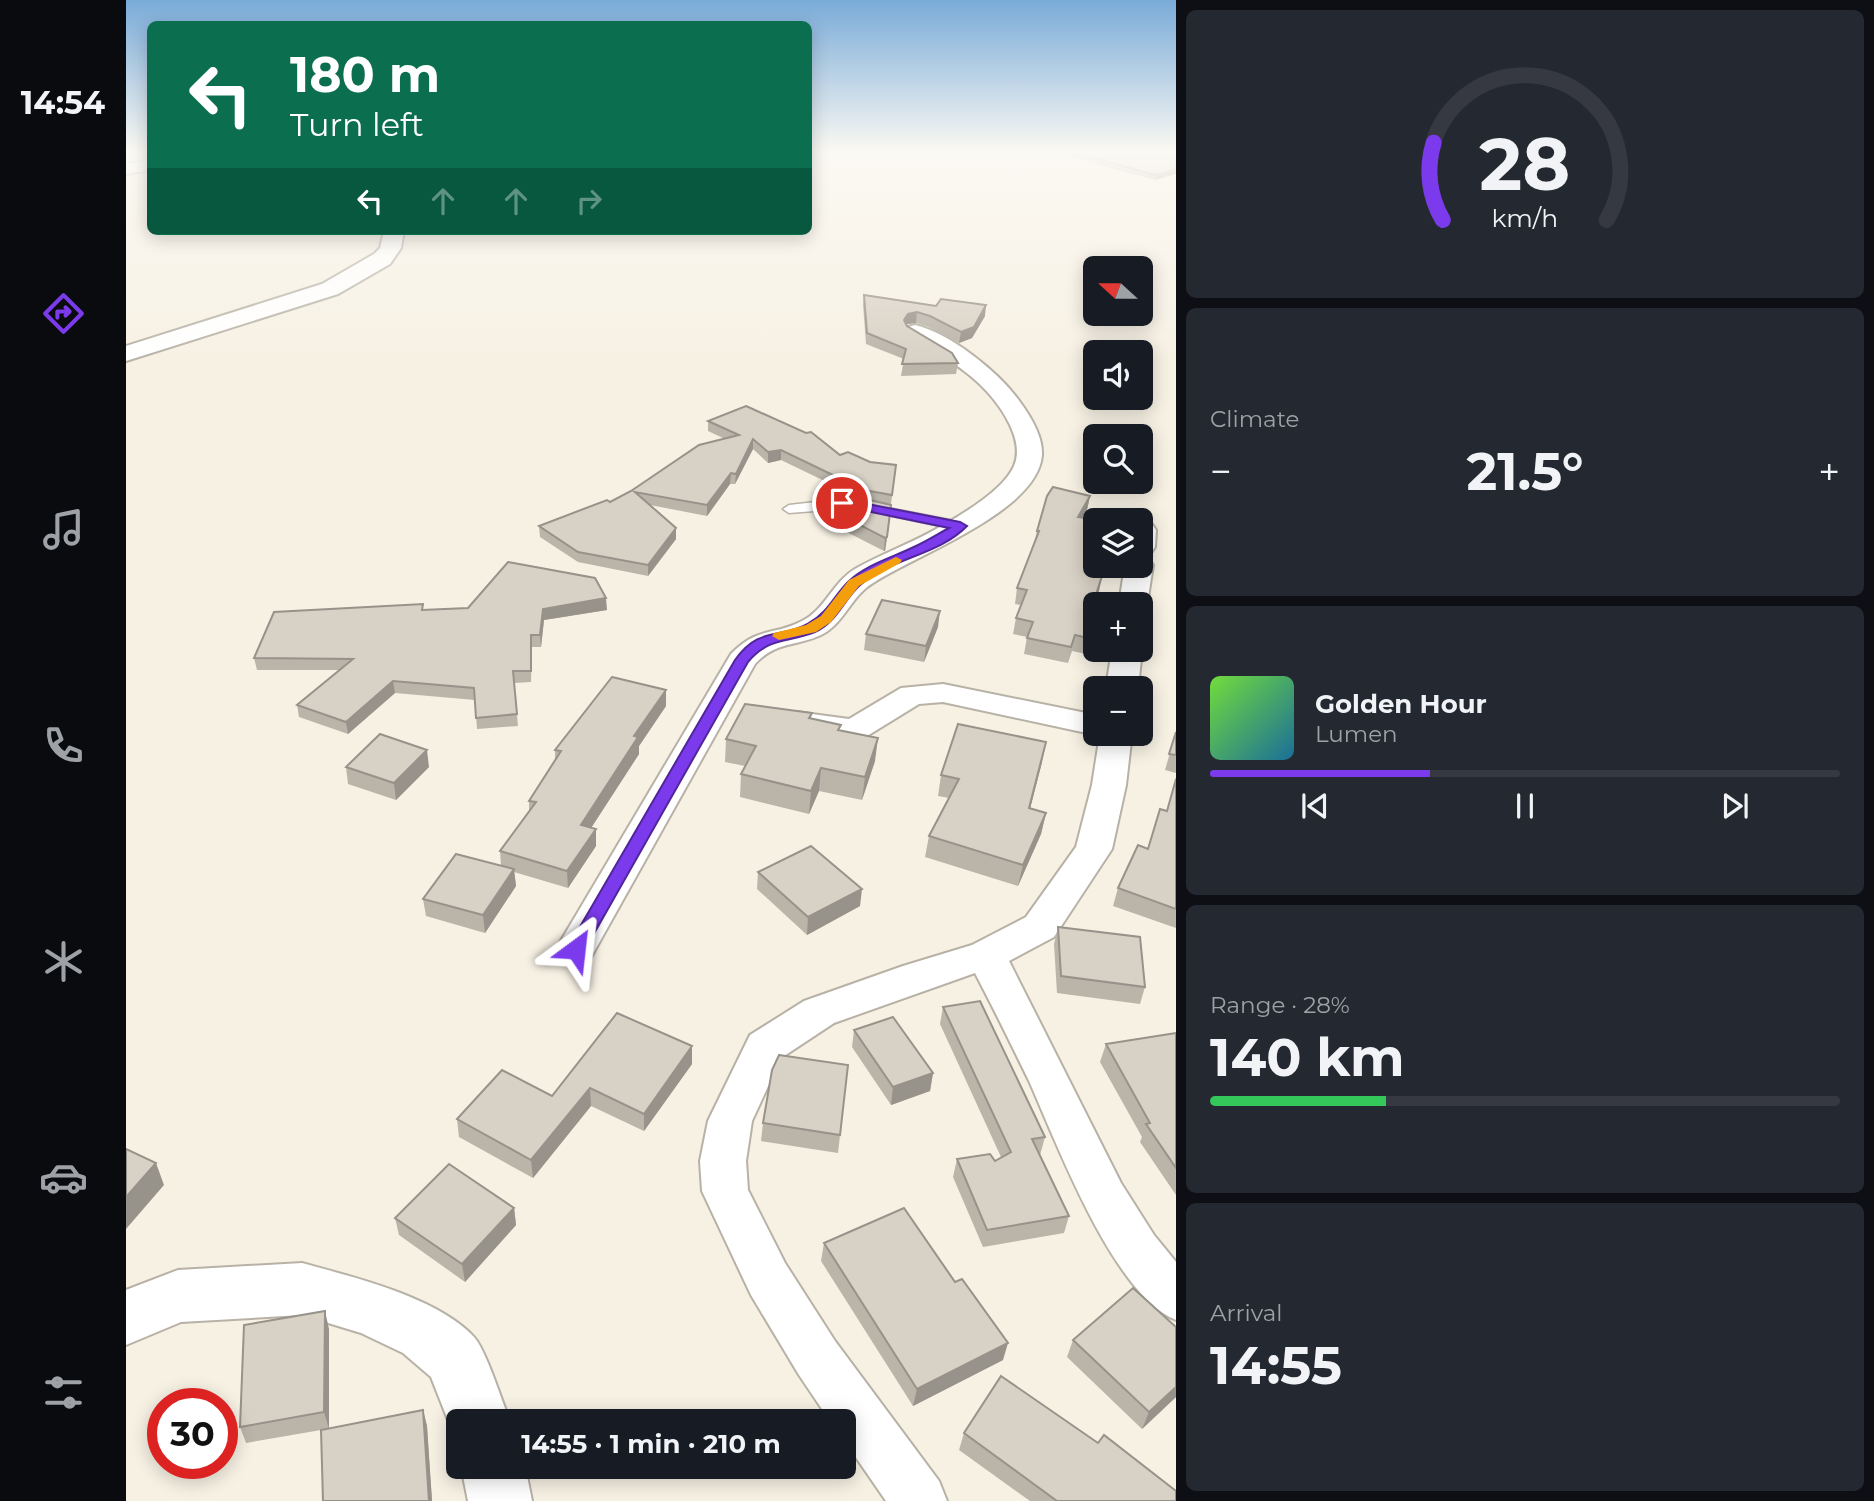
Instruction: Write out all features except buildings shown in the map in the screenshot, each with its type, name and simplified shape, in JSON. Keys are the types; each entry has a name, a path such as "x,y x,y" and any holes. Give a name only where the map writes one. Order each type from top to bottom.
{"street":[{"path":"126,354 330,289 382,259 390,248 393,235"},
{"path":"576,949 742,714 742,660 759,642 811,629 826,619 854,583 960,526 982,511 1022,476 1030,453 1027,436 1014,407 997,385 976,366 915,331"},
{"path":"742,714 855,729 912,695 943,693 1083,722"},
{"path":"919,1501 817,1358 768,1279 725,1191 723,1161 730,1121 765,1047 819,1012 917,976 986,955 1040,927 1094,849 1109,785 1114,746"},
{"path":"986,955 1044,1068 1107,1203 1157,1280 1176,1297"},
{"path":"126,1318 178,1296 302,1289 373,1310 425,1334 454,1358 474,1409"},
{"path":"496,1479 500,1501"}],"lane":[{"path":"789,509 855,504 960,526"}],"slow traffic":[{"path":"779,636 811,629 826,619 854,583 896,560"}],"route":[{"path":"576,949 742,660 752,648 771,637 811,629 826,619 854,583 960,526 842,503"}]}
